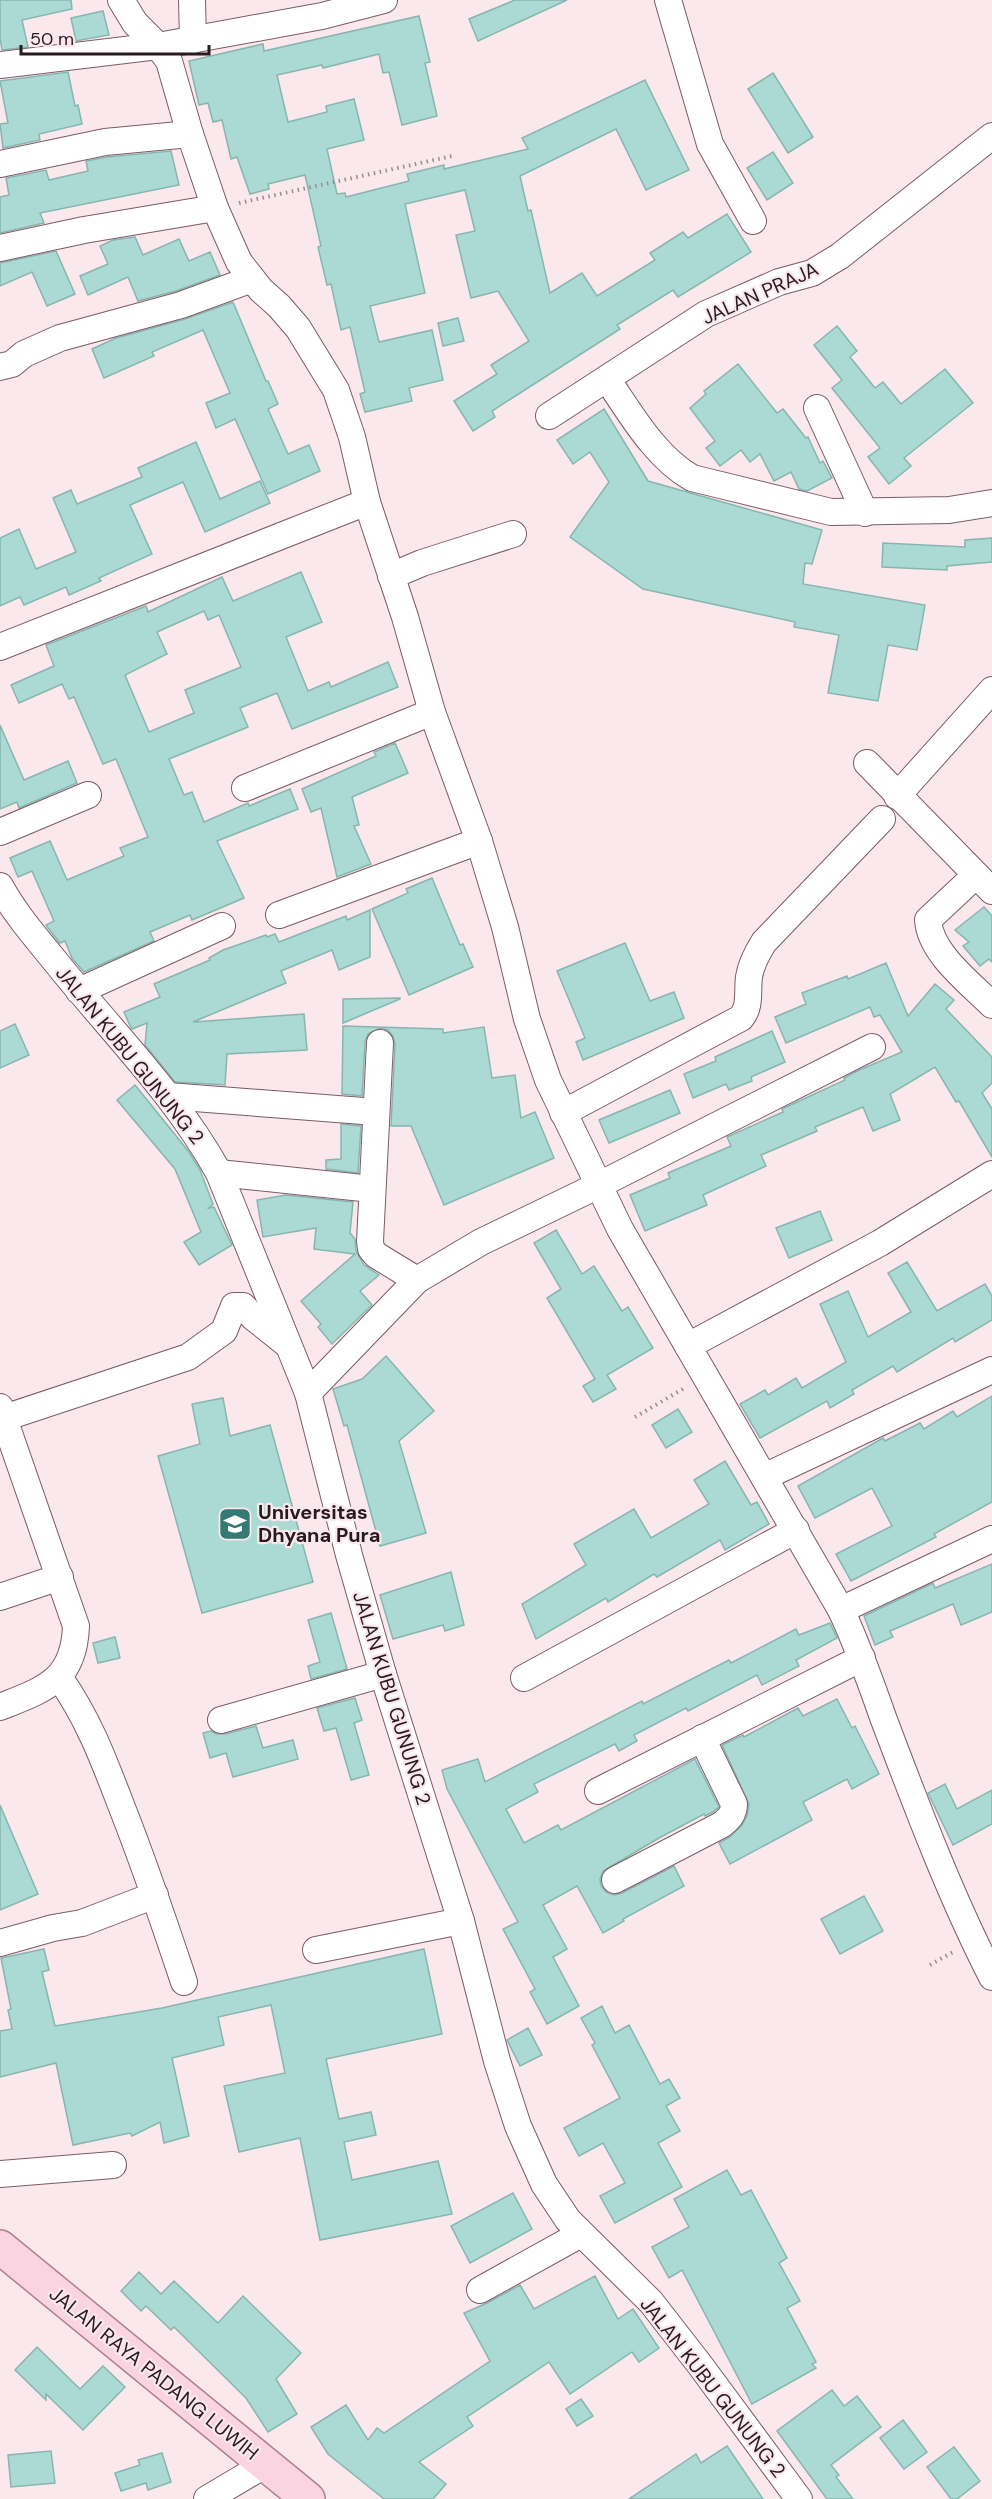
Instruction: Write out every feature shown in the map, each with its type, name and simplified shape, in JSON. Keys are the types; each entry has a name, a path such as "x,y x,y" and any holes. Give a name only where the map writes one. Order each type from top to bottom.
{"main road":[{"name":"JALAN RAYA PADANG LUWIH","path":"0,2247 308,2499"}],"street":[{"path":"121,0 135,23 159,46 169,61 190,134 215,208 231,246 252,279 298,328 336,390 352,437 367,502 432,712 479,841 505,927 527,1019 548,1080 620,1229 841,1610 862,1658 918,1807 974,1941 992,1977"},
{"path":"192,0 193,40"},
{"path":"0,64 159,46 322,16 384,0"},
{"path":"668,0 710,144 753,221"},
{"path":"0,164 105,142 190,134"},
{"name":"JALAN PRAJA","path":"549,416 706,314 779,282 812,273 840,256 992,136"},
{"path":"0,248 84,230 215,208"},
{"path":"0,367 12,364 24,354 60,338 181,305 252,279"},
{"path":"607,379 659,451 674,467 692,478 831,512 949,510 992,503"},
{"path":"817,408 865,513"},
{"path":"0,647 367,502"},
{"path":"391,576 513,534"},
{"path":"897,796 992,690"},
{"path":"245,788 432,712"},
{"path":"867,763 984,883 928,920 928,932 946,958 992,1005"},
{"path":"0,832 88,795"},
{"path":"563,1113 741,1018 747,1011 749,976 754,959 764,942 882,819"},
{"path":"279,915 479,841"},
{"name":"JALAN KUBU GUNUNG 2","path":"4,901 168,1096 206,1149 219,1173 308,1393 349,1555 383,1674 461,1921 497,2061 518,2126 544,2184 568,2220 651,2302 700,2364 799,2499"},
{"path":"79,991 222,926"},
{"path":"380,1043 371,1249 384,1260 417,1280"},
{"path":"308,1393 417,1280 481,1242 872,1047"},
{"path":"168,1096 376,1112"},
{"path":"219,1173 372,1189"},
{"path":"688,1346 880,1243 992,1174"},
{"path":"0,1707 39,1691 59,1677 70,1662 75,1645 76,1626 2,1412 188,1357 224,1331 234,1306 243,1306 290,1347"},
{"path":"764,1477 992,1370"},
{"path":"524,1678 796,1530"},
{"path":"841,1610 992,1539"},
{"path":"0,1597 60,1577"},
{"path":"598,1791 862,1658"},
{"path":"221,1720 383,1674"},
{"path":"59,1677 79,1705 96,1740 155,1895 184,1982"},
{"path":"615,1880 721,1825 730,1818 734,1811 734,1804 702,1738"},
{"path":"0,1943 53,1928 82,1923 155,1895"},
{"path":"316,1950 461,1921"},
{"path":"0,2174 113,2165"},
{"path":"480,2290 581,2234"},
{"path":"207,2499 266,2464"}],"path":[{"path":"260,198 452,156"},
{"path":"635,1417 706,1375"}],"building":[{"path":"0,0 71,0 72,9 22,20 28,47 2,50"},
{"path":"515,0 567,0 478,41 469,19"},
{"path":"103,11 109,35 76,41 71,18"},
{"path":"419,16 430,62 425,63 437,116 402,125 389,72 383,73 379,54 323,68 322,65 277,75 288,122 327,112 326,106 354,99 364,140 327,149 337,194 345,193 346,197 409,181 407,174 444,165 444,169 528,149 522,138 645,80 689,170 646,190 616,129 520,176 528,211 531,210 550,293 582,273 597,296 655,260 650,253 683,232 688,238 727,214 751,252 678,297 673,290 617,325 620,329 492,411 495,417 473,431 454,401 497,374 491,365 529,341 498,291 471,298 456,235 475,231 465,190 405,204 425,293 370,306 379,342 432,330 443,380 409,388 412,401 365,412 360,394 365,392 350,327 341,330 331,284 327,285 305,175 268,184 269,189 250,194 237,157 231,159 222,120 213,122 208,103 199,105 189,61 263,44 264,51"},
{"path":"68,72 75,106 78,105 82,124 39,134 40,140 3,148 0,124 8,123 0,81"},
{"path":"773,73 813,137 788,153 748,89"},
{"path":"171,151 179,185 40,213 44,223 0,233 0,197 9,195 6,178 46,170 49,180 88,171 86,161"},
{"path":"773,152 793,183 767,200 747,168"},
{"path":"135,237 143,255 179,239 189,261 210,252 220,275 176,291 138,301 128,277 88,295 80,276 108,264 100,246 113,240"},
{"path":"56,251 75,294 47,306 32,272 0,286 0,263"},
{"path":"233,302 278,404 268,409 288,454 309,445 320,471 268,494 235,419 216,428 206,403 230,393 203,330 152,352 154,356 104,378 92,349 116,338 185,319"},
{"path":"458,318 464,341 443,346 438,323"},
{"path":"837,326 857,351 850,357 875,388 883,382 901,404 945,369 973,403 904,458 911,466 889,484 868,457 880,448 832,388 842,380 814,345"},
{"path":"738,364 777,413 783,409 806,438 808,437 820,463 823,461 832,478 807,491 799,489 791,472 774,481 760,454 750,462 741,450 720,466 706,448 715,441 690,408 706,394 704,391"},
{"path":"604,409 648,481 822,530 812,564 805,563 803,584 925,605 917,650 888,645 878,701 828,693 839,635 794,627 795,622 643,589 570,537 609,482 590,452 573,464 557,440"},
{"path":"196,442 220,499 260,481 270,503 205,532 183,482 130,505 152,554 99,578 101,581 69,595 66,587 24,605 20,597 0,606 0,538 19,529 36,569 76,552 53,498 71,490 77,504 142,477 138,468"},
{"path":"992,538 992,562 947,566 947,570 882,567 883,543 965,547 965,540"},
{"path":"301,572 322,622 286,637 308,691 329,682 331,687 388,662 398,687 292,729 277,693 240,708 248,727 169,759 184,795 192,792 204,822 248,803 249,806 290,789 298,809 217,841 244,898 192,920 190,915 150,932 154,941 84,972 72,958 65,941 60,943 46,925 54,921 32,871 18,877 10,858 50,841 67,880 124,856 120,848 148,837 116,759 103,764 74,697 69,699 62,684 19,703 11,685 54,666 46,645 146,606 148,612 222,577 233,601","holes":["204,611 208,620 219,615 241,667 185,690 194,713 149,732 125,675 167,654 157,632"]},
{"path":"0,725 24,780 68,761 77,783 19,808 17,802 0,809"},
{"path":"395,743 408,773 352,797 359,825 354,826 371,864 337,877 321,808 311,812 302,789 376,756 374,752"},
{"path":"432,878 460,945 463,944 473,967 409,995 372,909 408,893 406,889"},
{"path":"984,907 992,916 992,962 989,959 980,966 963,946 969,942 955,930"},
{"path":"370,910 370,957 339,970 332,950 281,971 286,983 193,1022 304,1014 307,1050 227,1054 225,1085 175,1082 145,1045 147,1023 132,1029 130,1026 124,1012 160,997 154,984 210,960 209,958 223,950 266,935 267,937 275,934 279,942 346,916 347,920"},
{"path":"625,943 650,1001 674,992 684,1018 583,1060 576,1042 585,1038 557,971"},
{"path":"886,963 908,1016 935,984 954,1000 946,1009 992,1057 992,1083 982,1093 992,1109 992,1157 959,1101 956,1102 935,1067 890,1094 900,1120 873,1131 863,1107 815,1127 817,1131 761,1155 766,1166 703,1195 707,1205 645,1231 630,1195 670,1178 668,1173 731,1146 727,1137 783,1112 782,1109 845,1080 844,1078 857,1071 902,1052 880,1015 874,1017 870,1007 786,1043 775,1017 806,1004 802,993 847,976 848,979"},
{"path":"343,999 400,999 343,1023"},
{"path":"15,1024 29,1055 0,1068 0,1031"},
{"path":"343,1026 443,1029 443,1033 484,1027 492,1078 515,1075 521,1118 535,1112 554,1158 444,1205 411,1126 391,1126 395,1044 393,1036 388,1030 380,1028 368,1034 365,1042 362,1096 342,1094"},
{"path":"772,1031 785,1062 751,1077 752,1081 729,1090 726,1084 693,1098 684,1074 716,1061 715,1057"},
{"path":"135,1085 189,1152 200,1170 213,1204 209,1208 214,1207 232,1245 199,1265 184,1242 201,1232 175,1169 117,1100"},
{"path":"670,1090 680,1113 609,1143 599,1120"},
{"path":"341,1124 361,1126 358,1173 326,1169 326,1160 341,1159"},
{"path":"286,1195 353,1202 350,1233 355,1239 356,1251 364,1265 379,1275 360,1291 372,1305 332,1344 318,1327 321,1324 301,1301 355,1254 314,1249 316,1228 263,1237 257,1200"},
{"path":"820,1211 832,1240 789,1258 776,1228"},
{"path":"556,1230 582,1274 594,1266 622,1311 628,1307 653,1348 607,1375 616,1389 593,1402 583,1386 595,1379 547,1298 561,1289 534,1243"},
{"path":"907,1262 937,1311 985,1284 992,1296 992,1320 955,1342 953,1338 897,1372 893,1366 852,1390 854,1394 830,1408 827,1401 760,1438 740,1404 765,1390 768,1395 796,1378 802,1388 846,1362 820,1304 848,1291 868,1337 911,1312 888,1273"},
{"path":"386,1356 434,1411 399,1441 426,1533 380,1546 347,1425 344,1426 333,1389 362,1379"},
{"path":"992,1396 992,1502 934,1534 936,1537 851,1581 836,1554 892,1526 872,1488 815,1518 798,1486 883,1438 885,1441 920,1423 924,1429 953,1411 957,1417"},
{"path":"223,1398 230,1436 270,1425 313,1582 202,1613 158,1456 200,1444 192,1404"},
{"path":"678,1409 692,1432 666,1448 652,1425"},
{"path":"725,1461 751,1505 757,1502 769,1524 725,1550 720,1540 657,1577 654,1574 608,1602 606,1598 536,1639 522,1604 586,1565 574,1544 634,1509 651,1538 709,1504 694,1480"},
{"path":"992,1564 992,1612 961,1625 953,1604 890,1631 893,1637 875,1645 864,1616 933,1583 935,1588"},
{"path":"451,1572 464,1625 445,1631 443,1625 393,1639 380,1595"},
{"path":"331,1613 347,1669 311,1679 308,1666 320,1662 308,1620"},
{"path":"830,1623 837,1638 796,1660 799,1666 762,1685 757,1675 688,1711 686,1708 634,1735 637,1741 619,1751 615,1744 534,1784 538,1792 506,1809 524,1843 558,1825 561,1830 695,1759 719,1807 659,1838 603,1871 600,1879 601,1886 606,1892 614,1895 674,1866 684,1886 623,1919 624,1921 603,1933 577,1886 543,1905 567,1949 553,1957 579,2006 547,2024 530,1992 535,1989 503,1929 518,1922 447,1789 442,1770 478,1759 485,1782 642,1701 643,1704 729,1660 731,1663 796,1629 799,1635"},
{"path":"115,1637 120,1658 98,1663 93,1643"},
{"path":"355,1698 362,1720 354,1723 369,1775 351,1780 336,1728 324,1731 317,1708"},
{"path":"837,1699 852,1728 855,1726 879,1774 852,1789 847,1779 803,1802 812,1820 730,1864 719,1843 730,1837 742,1825 747,1816 749,1804 722,1745 743,1735 744,1737 798,1708 803,1716"},
{"path":"256,1726 263,1748 293,1740 298,1759 233,1777 226,1753 210,1758 203,1733 211,1731 225,1734"},
{"path":"945,1784 957,1809 992,1790 992,1824 953,1845 928,1793"},
{"path":"0,1805 38,1894 0,1910"},
{"path":"864,1896 883,1931 840,1954 821,1919"},
{"path":"44,1949 49,1970 42,1972 55,2026 162,2008 424,1949 442,2034 326,2059 339,2119 371,2112 376,2135 344,2142 352,2180 438,2161 452,2214 320,2240 300,2138 239,2152 224,2086 285,2073 271,2005 218,2017 224,2045 172,2058 189,2136 164,2143 160,2122 132,2136 130,2133 73,2145 56,2063 0,2077 0,2031 12,2029 8,2010 11,2009 1,1958"},
{"path":"602,2006 615,2033 629,2025 660,2084 669,2079 680,2098 666,2106 680,2131 658,2143 682,2187 615,2223 600,2196 625,2183 603,2143 579,2156 564,2128 620,2098 592,2045 595,2043 581,2018"},
{"path":"528,2028 542,2055 520,2066 507,2040"},
{"path":"727,2170 741,2195 751,2190 787,2258 779,2263 800,2301 787,2308 816,2362 812,2364 816,2368 752,2404 682,2270 669,2278 652,2247 689,2227 674,2199"},
{"path":"513,2193 532,2229 470,2263 451,2226"},
{"path":"139,2272 161,2294 174,2281 218,2323 243,2296 301,2353 276,2379 297,2414 268,2432 246,2398 174,2327 171,2330 146,2306 141,2311 121,2291"},
{"path":"595,2276 618,2319 633,2309 659,2348 639,2362 632,2352 570,2394 549,2362 467,2417 473,2426 419,2462 446,2484 433,2499 384,2499 328,2454 311,2427 346,2405 368,2440 377,2428 384,2433 490,2361 464,2313 520,2285 534,2309"},
{"path":"37,2347 80,2389 103,2366 125,2387 83,2430 46,2394 46,2400 15,2370"},
{"path":"832,2390 844,2406 857,2396 881,2427 831,2465 839,2475 836,2477 853,2499 827,2499 777,2431"},
{"path":"581,2399 593,2416 577,2426 566,2409"},
{"path":"903,2420 927,2452 904,2469 880,2438"},
{"path":"727,2446 763,2499 629,2499 696,2454 701,2463"},
{"path":"954,2447 980,2481 957,2499 951,2499 927,2467"},
{"path":"51,2451 55,2483 11,2487 8,2455"},
{"path":"162,2453 171,2482 148,2490 146,2483 121,2491 115,2473 140,2465 138,2460"}],"place":[{"name":"Universitas Dhyana Pura","path":"235,1524"}]}
